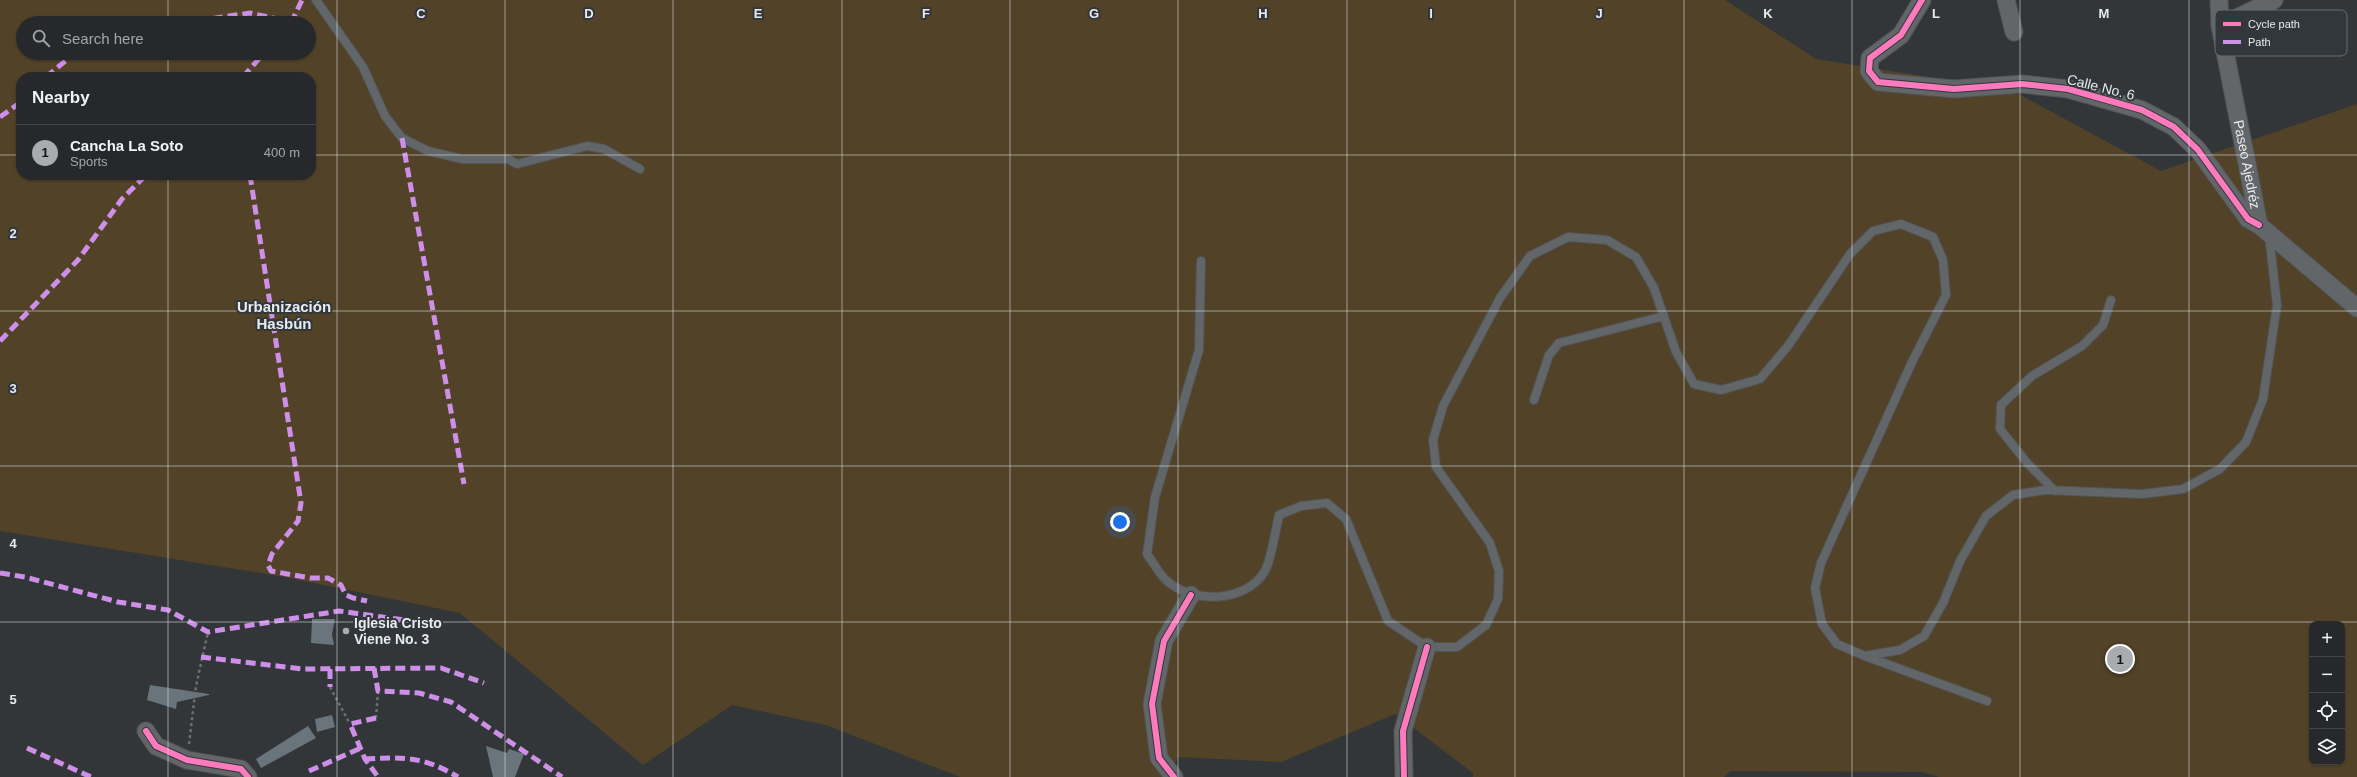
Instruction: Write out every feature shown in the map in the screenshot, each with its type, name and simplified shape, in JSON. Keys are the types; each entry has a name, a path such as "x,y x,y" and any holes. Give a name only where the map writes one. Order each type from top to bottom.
{"street":[{"name":"Calle No. 6","path":"1922,0 1902,35 1870,58 1869,71 1878,82 1954,89 2022,84 2068,89 2142,110 2174,127 2198,150 2248,219 2264,229"},
{"path":"2006,0 2014,32"},
{"name":"Paseo Ajedréz","path":"2219,0 2219,10"},
{"path":"2253,10 2274,0"},
{"name":"Paseo Ajedréz","path":"2227,56 2264,229"},
{"path":"2264,229 2357,308"},
{"path":"1174,777 1159,758 1152,704 1164,641 1191,595"},
{"path":"1404,777 1403,731 1427,647"},
{"path":"146,731 156,746 187,760 242,769 248,777"}],"lane":[{"path":"316,0 363,67 385,116 402,138 428,151 462,159 508,159 518,164 587,146 604,149 640,170"},
{"path":"1201,261 1200,350 1155,497 1147,554 1167,581 1191,595 1215,597 1244,591 1265,571 1279,515 1301,506 1327,503 1346,519 1388,621 1427,647 1457,647 1486,624 1498,599 1500,571 1490,543 1436,467 1433,440 1443,406 1500,298 1530,256 1568,237 1607,240 1636,257 1654,288 1676,352 1694,384 1721,390 1760,379 1788,346 1850,254 1873,231 1901,224 1933,237 1943,260 1946,295 1912,362 1824,556 1815,588 1822,624 1837,644 1865,656 1987,701"},
{"path":"1865,656 1900,650 1924,636 1943,603 1960,561 1986,516 2013,495 2055,491 2142,494 2183,489 2220,469 2246,442 2263,399 2277,305 2264,229"},
{"path":"2055,491 2028,464 2000,429 2001,405 2032,376 2082,346 2103,325 2111,300"},
{"path":"1534,400 1549,355 1559,343 1664,316"}],"path":[{"path":"187,760 196,686 208,632"},
{"path":"330,687 350,724"},
{"path":"376,718 378,691"}],"shaded area":[{"path":"0,0 1725,0 1816,59 2011,90 2161,171 2357,104 2357,777 1939,777 1922,772 1730,771 1724,777 1473,777 1473,773 1395,714 1281,762 1178,757 1168,777 960,777 826,725 732,705 643,765 460,613 285,577 0,531"}],"building":[{"path":"312,619 335,619 332,634 334,645 311,643"},
{"path":"150,685 209,695 177,702 176,709 147,700"},
{"path":"332,715 335,727 317,732 315,719"},
{"path":"308,726 316,738 261,768 256,759"},
{"path":"486,746 507,753 509,749 524,754 515,777 493,777"}],"marked path":[{"path":"294,16 302,0"},
{"path":"229,16 250,13 264,16"},
{"path":"52,72 67,60"},
{"path":"247,72 258,60"},
{"path":"0,117 16,106"},
{"path":"402,138 464,484"},
{"path":"0,341 78,260 122,199 141,180"},
{"path":"251,180 301,503 298,521 272,554 268,565 271,571 310,578 328,578 341,585 346,595 367,601"},
{"path":"0,573 25,577 118,602 168,610 208,632 339,611 426,623"},
{"path":"201,657 303,669 441,668 484,683"},
{"path":"374,668 378,691 419,693 451,702 562,777"},
{"path":"330,669 330,687"},
{"path":"376,718 350,724 365,759 378,777"},
{"path":"27,748 91,777"},
{"path":"309,771 361,748"},
{"path":"365,759 413,759 434,765 458,777"}],"cycle path":[{"path":"1922,0 1901,35 1870,58 1869,71 1878,82 1954,89 2022,84 2068,89 2142,110 2174,127 2198,150 2248,219 2259,225"},
{"path":"1174,777 1159,758 1152,704 1164,641 1191,595"},
{"path":"1404,777 1403,731 1427,647"},
{"path":"146,731 156,746 187,760 241,769 248,777"}],"place":[{"name":"Iglesia Cristo Viene No. 3","path":"346,631"},
{"name":"Cancha La Soto","path":"2120,659"}],"district":[{"name":"Urbanización Hasbún","path":"284,314"}]}
